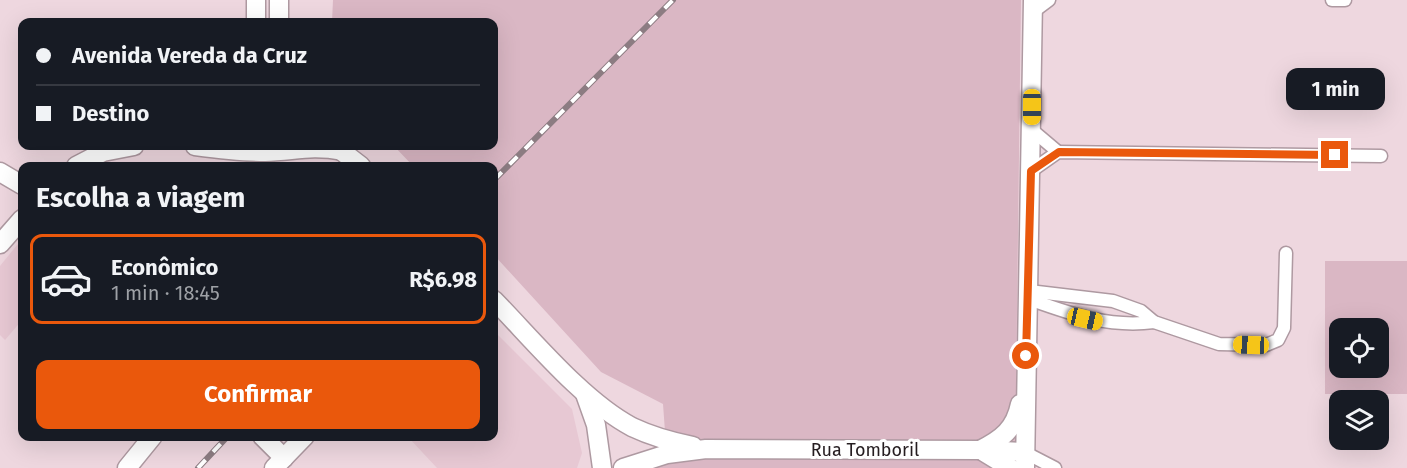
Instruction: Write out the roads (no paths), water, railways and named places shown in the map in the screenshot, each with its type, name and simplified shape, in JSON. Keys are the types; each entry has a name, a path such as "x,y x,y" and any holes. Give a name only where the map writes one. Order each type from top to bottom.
{"street":[{"path":"256,0 256,18"},
{"path":"279,0 279,18"},
{"path":"1049,0 1033,6 1025,460 1055,468"},
{"path":"1332,0 1345,0"},
{"path":"1032,130 1059,152"},
{"path":"84,162 103,152 113,150"},
{"path":"226,150 267,152 281,150"},
{"path":"341,150 356,162"},
{"path":"1031,171 1059,152 1381,156"},
{"path":"0,172 18,187"},
{"path":"0,244 18,224"},
{"path":"1029,295 1113,301 1140,311 1154,322 1219,344 1274,344 1282,335 1284,328 1286,253"},
{"path":"1029,295 1101,322 1126,324 1154,322"},
{"name":"Rua Tomboril","path":"498,304 583,390 634,428 706,449"},
{"path":"980,450 997,441 1014,424 1025,377"},
{"name":"Rua Tomboril","path":"583,390 596,425 602,468"},
{"path":"128,468 149,441"},
{"path":"266,441 284,465 301,441"},
{"name":"Rua Tomboril","path":"623,468 667,454 706,449 980,450 1025,460"},
{"path":"980,450 1010,468"}],"railway":[{"path":"498,176 673,0"},
{"path":"198,468 223,441"}]}
